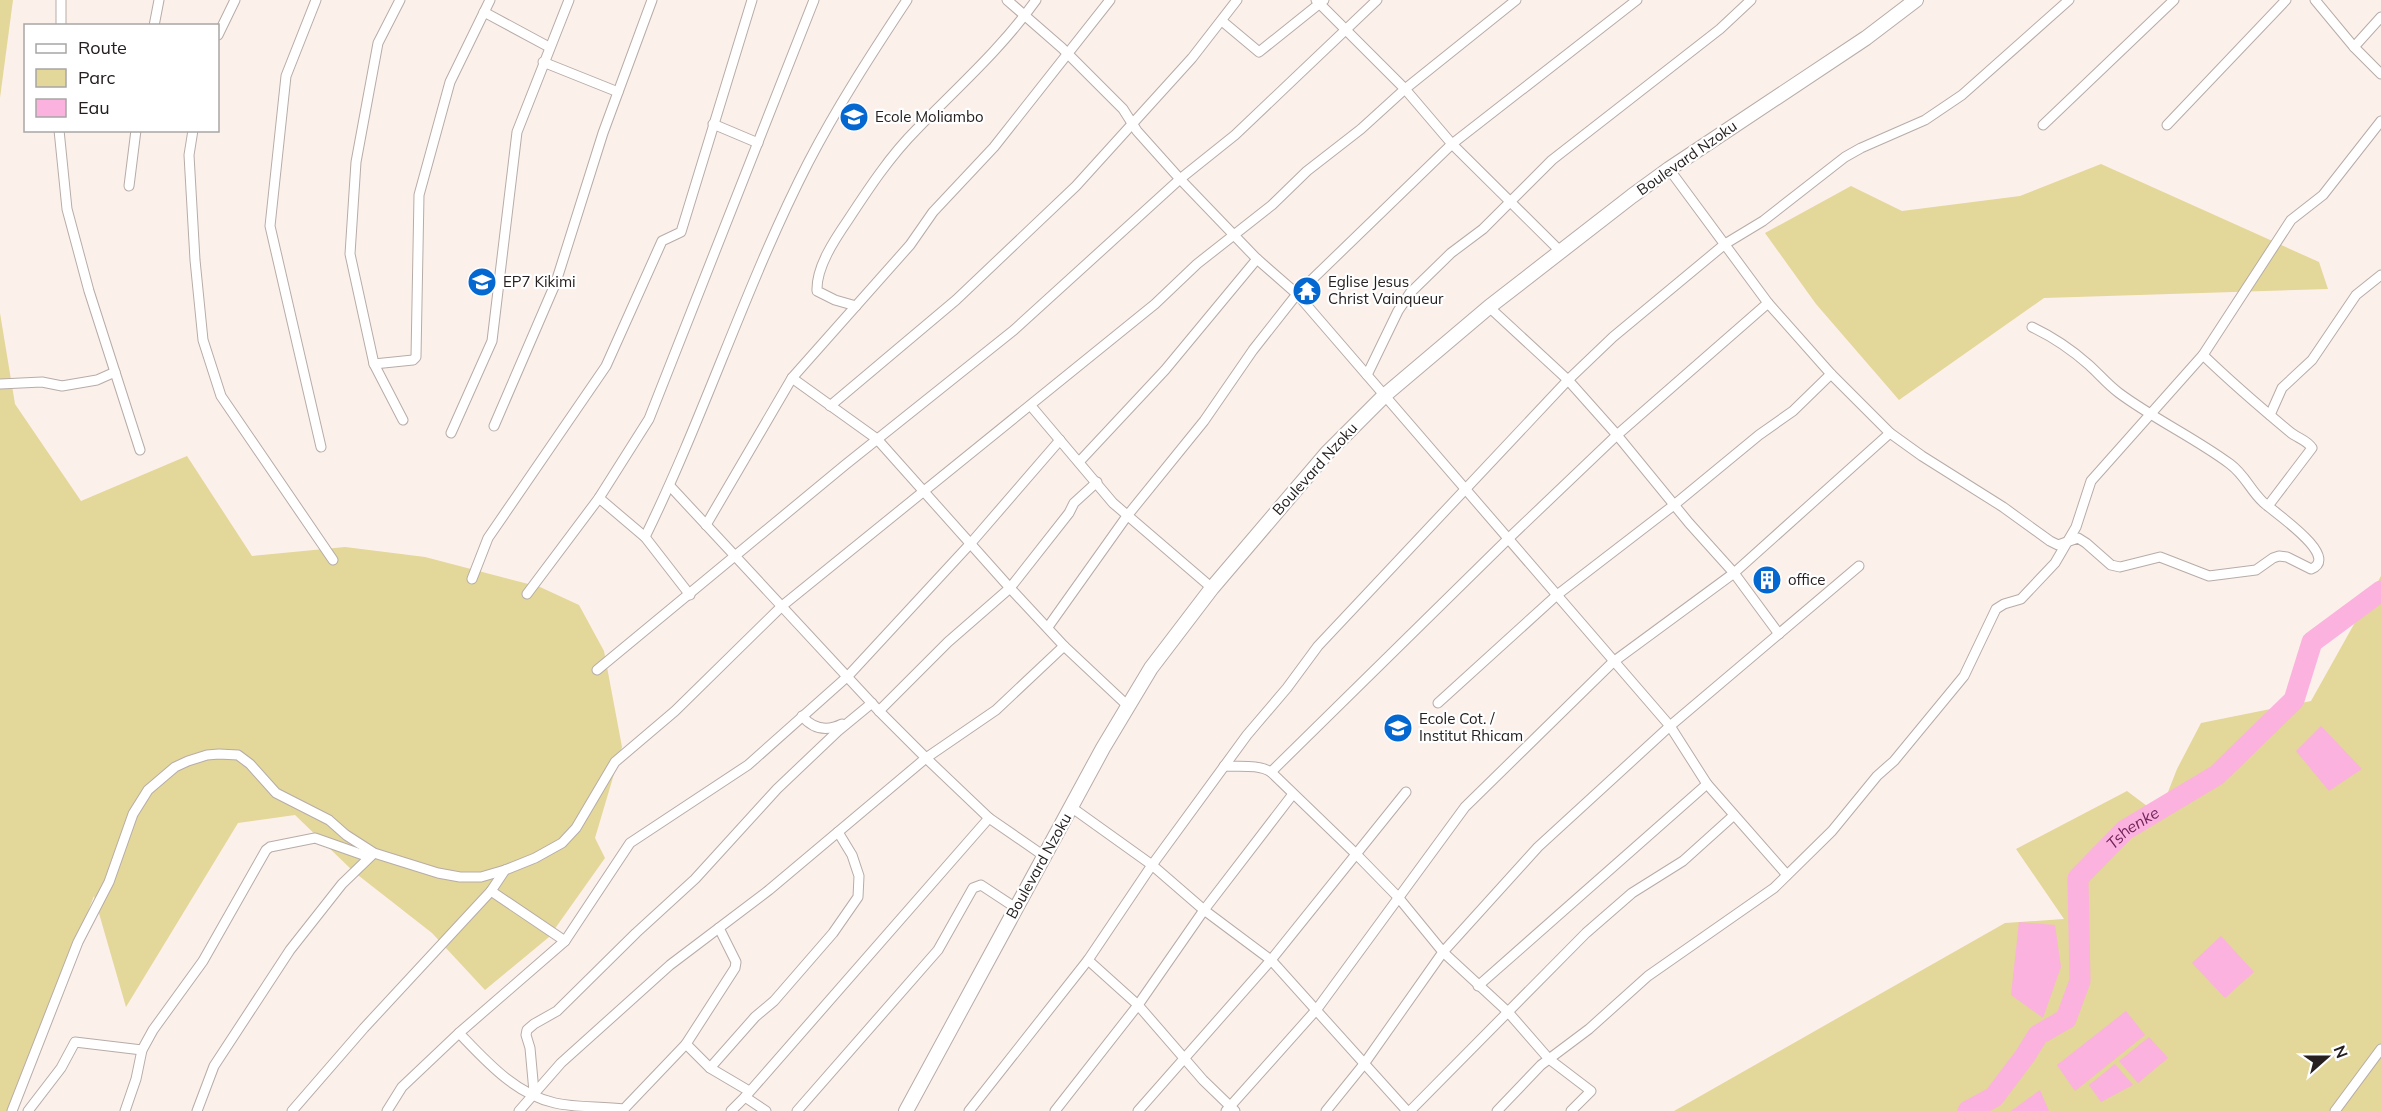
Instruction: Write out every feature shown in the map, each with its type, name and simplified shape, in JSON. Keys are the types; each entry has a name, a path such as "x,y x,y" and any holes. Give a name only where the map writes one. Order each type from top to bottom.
{"street":[{"path":"61,0 61,24"},
{"path":"154,24 159,0"},
{"path":"219,33 235,0"},
{"path":"316,0 286,76 270,226 321,447"},
{"path":"400,0 378,43 356,162 350,254 374,364 402,420"},
{"path":"374,364 413,360 416,357 419,195 450,82 490,0"},
{"path":"452,433 492,341 499,266 517,132 568,0"},
{"path":"494,426 556,282 603,132 652,0"},
{"path":"472,579 488,538 606,366 662,241 681,232 712,124 752,0"},
{"path":"527,594 599,498 650,419 814,0"},
{"path":"645,537 670,486 709,396 746,299 808,162 877,45 907,0"},
{"path":"1007,0 1123,110 1143,139 1232,234 1297,294 1670,726 1707,784 1787,875"},
{"path":"856,306 835,300 817,291 831,246 879,173 898,150 952,96 1025,15 1035,0"},
{"path":"706,525 792,378 910,245 933,212 994,147 1110,0"},
{"path":"830,406 956,300 1082,180 1222,21 1237,0"},
{"path":"597,669 690,595 877,439 1014,330 1180,179 1235,135 1377,0"},
{"path":"125,1111 136,1079 142,1050 153,1030 202,961 266,850 274,846 315,838 460,877 481,877 535,858 562,843 588,810 615,762 675,711 782,606 1155,304 1197,264 1232,234 1272,205 1307,171 1361,129 1405,88 1516,0"},
{"path":"1048,627 1127,516 1204,421 1253,350 1297,294 1452,144 1637,0"},
{"path":"1368,375 1398,311 1410,293 1451,253 1483,229 1563,151 1710,37 1751,0"},
{"name":"Boulevard Nzoku","path":"906,1111 1103,748 1151,668 1212,588 1327,453 1385,394 1489,307 1669,169 1866,38 1916,0"},
{"path":"969,1111 1088,960 1152,865 1224,766 1326,637 1568,380 1613,337 1725,244 1763,220 1845,157 1925,120 1962,95 2069,0"},
{"path":"2043,125 2174,0"},
{"path":"2167,125 2286,0"},
{"path":"2315,0 2354,47 2381,74"},
{"path":"1222,21 1258,52 1320,1 1405,88 1452,144 1562,253"},
{"path":"484,12 549,47"},
{"path":"2354,47 2381,17"},
{"path":"543,62 618,92"},
{"path":"1497,1111 1550,1059 1589,1029 1654,971 1755,903 1832,831 1877,776 1894,761 1964,676 1996,609 2022,599 2055,562 2076,527 2091,481 2203,356 2291,220 2323,195 2381,121"},
{"path":"712,124 758,142"},
{"path":"59,132 67,209 89,291 140,450"},
{"path":"129,186 136,132"},
{"path":"193,132 189,155 195,260 203,340 221,396 333,560"},
{"path":"1669,169 1768,303 1831,374 1890,433 2003,507 2050,541 2058,545 2067,544 2078,538 2111,565 2120,567 2160,557 2209,576 2256,570 2279,556 2287,557 2310,569 2314,568 2319,559 2318,553 2297,529 2261,501 2242,473 2115,390 2063,344 2032,327"},
{"path":"1079,462 1166,370 1257,259"},
{"path":"2270,415 2282,388 2312,360 2356,295 2381,275"},
{"path":"1271,772 1617,435 1768,303"},
{"path":"1489,307 1568,380 1617,435 1734,573 1779,634"},
{"path":"2203,356 2270,415 2313,448 2268,506"},
{"path":"0,384 42,382 62,386 97,380 115,372"},
{"path":"1437,703 1557,595 1674,505 1759,435 1793,411 1831,374"},
{"path":"792,378 877,439 1064,646 1129,707"},
{"path":"1031,406 1113,503 1212,588"},
{"path":"1088,960 1138,1005 1230,1109 1317,1009 1465,807 1613,662 1734,573 1890,433"},
{"path":"387,1111 402,1087 459,1033 565,941 630,843 748,765 848,676 971,543 1060,440"},
{"path":"879,711 948,642 1010,588 1069,513 1074,503 1096,482"},
{"path":"670,486 879,711 926,758 989,818 1044,856"},
{"path":"599,498 645,537 690,595"},
{"path":"1326,1111 1364,1064 1443,952 1538,847 1670,726 1859,566"},
{"path":"519,1111 561,1063 670,965 769,890 926,758 996,710 1064,646"},
{"path":"533,1093 527,1030 557,1011 644,925 695,879 777,789 850,720 872,703"},
{"path":"802,716 813,727 821,729 838,727 850,720"},
{"path":"12,1111 78,942 109,882 133,814 148,790 176,767 207,755 238,755 250,764 276,793 329,820 372,855"},
{"path":"1224,766 1255,766 1271,772 1356,854 1398,897 1443,952 1508,1012 1550,1059 1591,1091 1571,1111"},
{"path":"1478,986 1707,784"},
{"path":"1138,1111 1271,960 1406,792"},
{"path":"1055,1111 1138,1005 1204,910 1293,794"},
{"path":"1071,807 1152,865 1204,910 1271,960 1409,1111 1586,933 1632,892 1683,861 1733,816"},
{"path":"731,1111 989,818"},
{"path":"710,1068 755,1017 774,1001 833,933 858,897 859,876 852,855 838,832"},
{"path":"197,1111 214,1066 290,950 342,884 372,855"},
{"path":"292,1111 364,1028 491,891 505,870"},
{"path":"797,1111 938,950 973,888 981,885 1016,908"},
{"path":"491,891 565,941"},
{"path":"459,1033 508,1080 553,1103 623,1110 686,1044 736,965 719,928"},
{"path":"28,1111 61,1068 75,1042 142,1050"},
{"path":"686,1044 710,1068 747,1094 766,1111"},
{"path":"2335,1111 2381,1049"}],"green space":[{"path":"0,0 13,0 0,98"},
{"path":"2101,164 2319,262 2328,289 2044,298 1899,400 1816,304 1765,233 1851,186 1902,211 2020,196"},
{"path":"0,313 15,404 81,501 187,456 252,556 345,547 425,557 540,587 579,605 604,651 622,747 595,838 605,858 549,937 485,990 432,933 354,872 295,815 238,823 126,1007 94,896 9,1111 0,1111"},
{"path":"2381,576 2381,1111 1674,1111 2005,923 2064,919 2016,849 2127,791 2159,815 2177,769 2201,723 2311,701"}],"water":[{"path":"2321,726 2362,769 2329,791 2296,751"},
{"path":"2019,922 2055,925 2061,967 2043,1018 2011,995"},
{"path":"2221,936 2254,972 2225,998 2192,963"},
{"path":"2126,1011 2145,1035 2075,1091 2057,1065"},
{"path":"2149,1037 2168,1058 2138,1083 2119,1061"},
{"path":"2115,1064 2133,1085 2101,1102 2089,1085"},
{"path":"2040,1090 2049,1111 2011,1111"}],"waterway":[{"name":"Tshenke","path":"1968,1111 1994,1097 2038,1035 2066,1019 2080,981 2078,878 2125,830 2217,775 2294,700 2312,642 2381,591"}],"place":[{"name":"Ecole Moliambo","path":"854,117"},
{"name":"EP7 Kikimi","path":"482,282"},
{"name":"Eglise Jesus Christ Vainqueur","path":"1307,291"},
{"name":"office","path":"1767,580"},
{"name":"Ecole Cot. / Institut Rhicam","path":"1398,728"}]}
